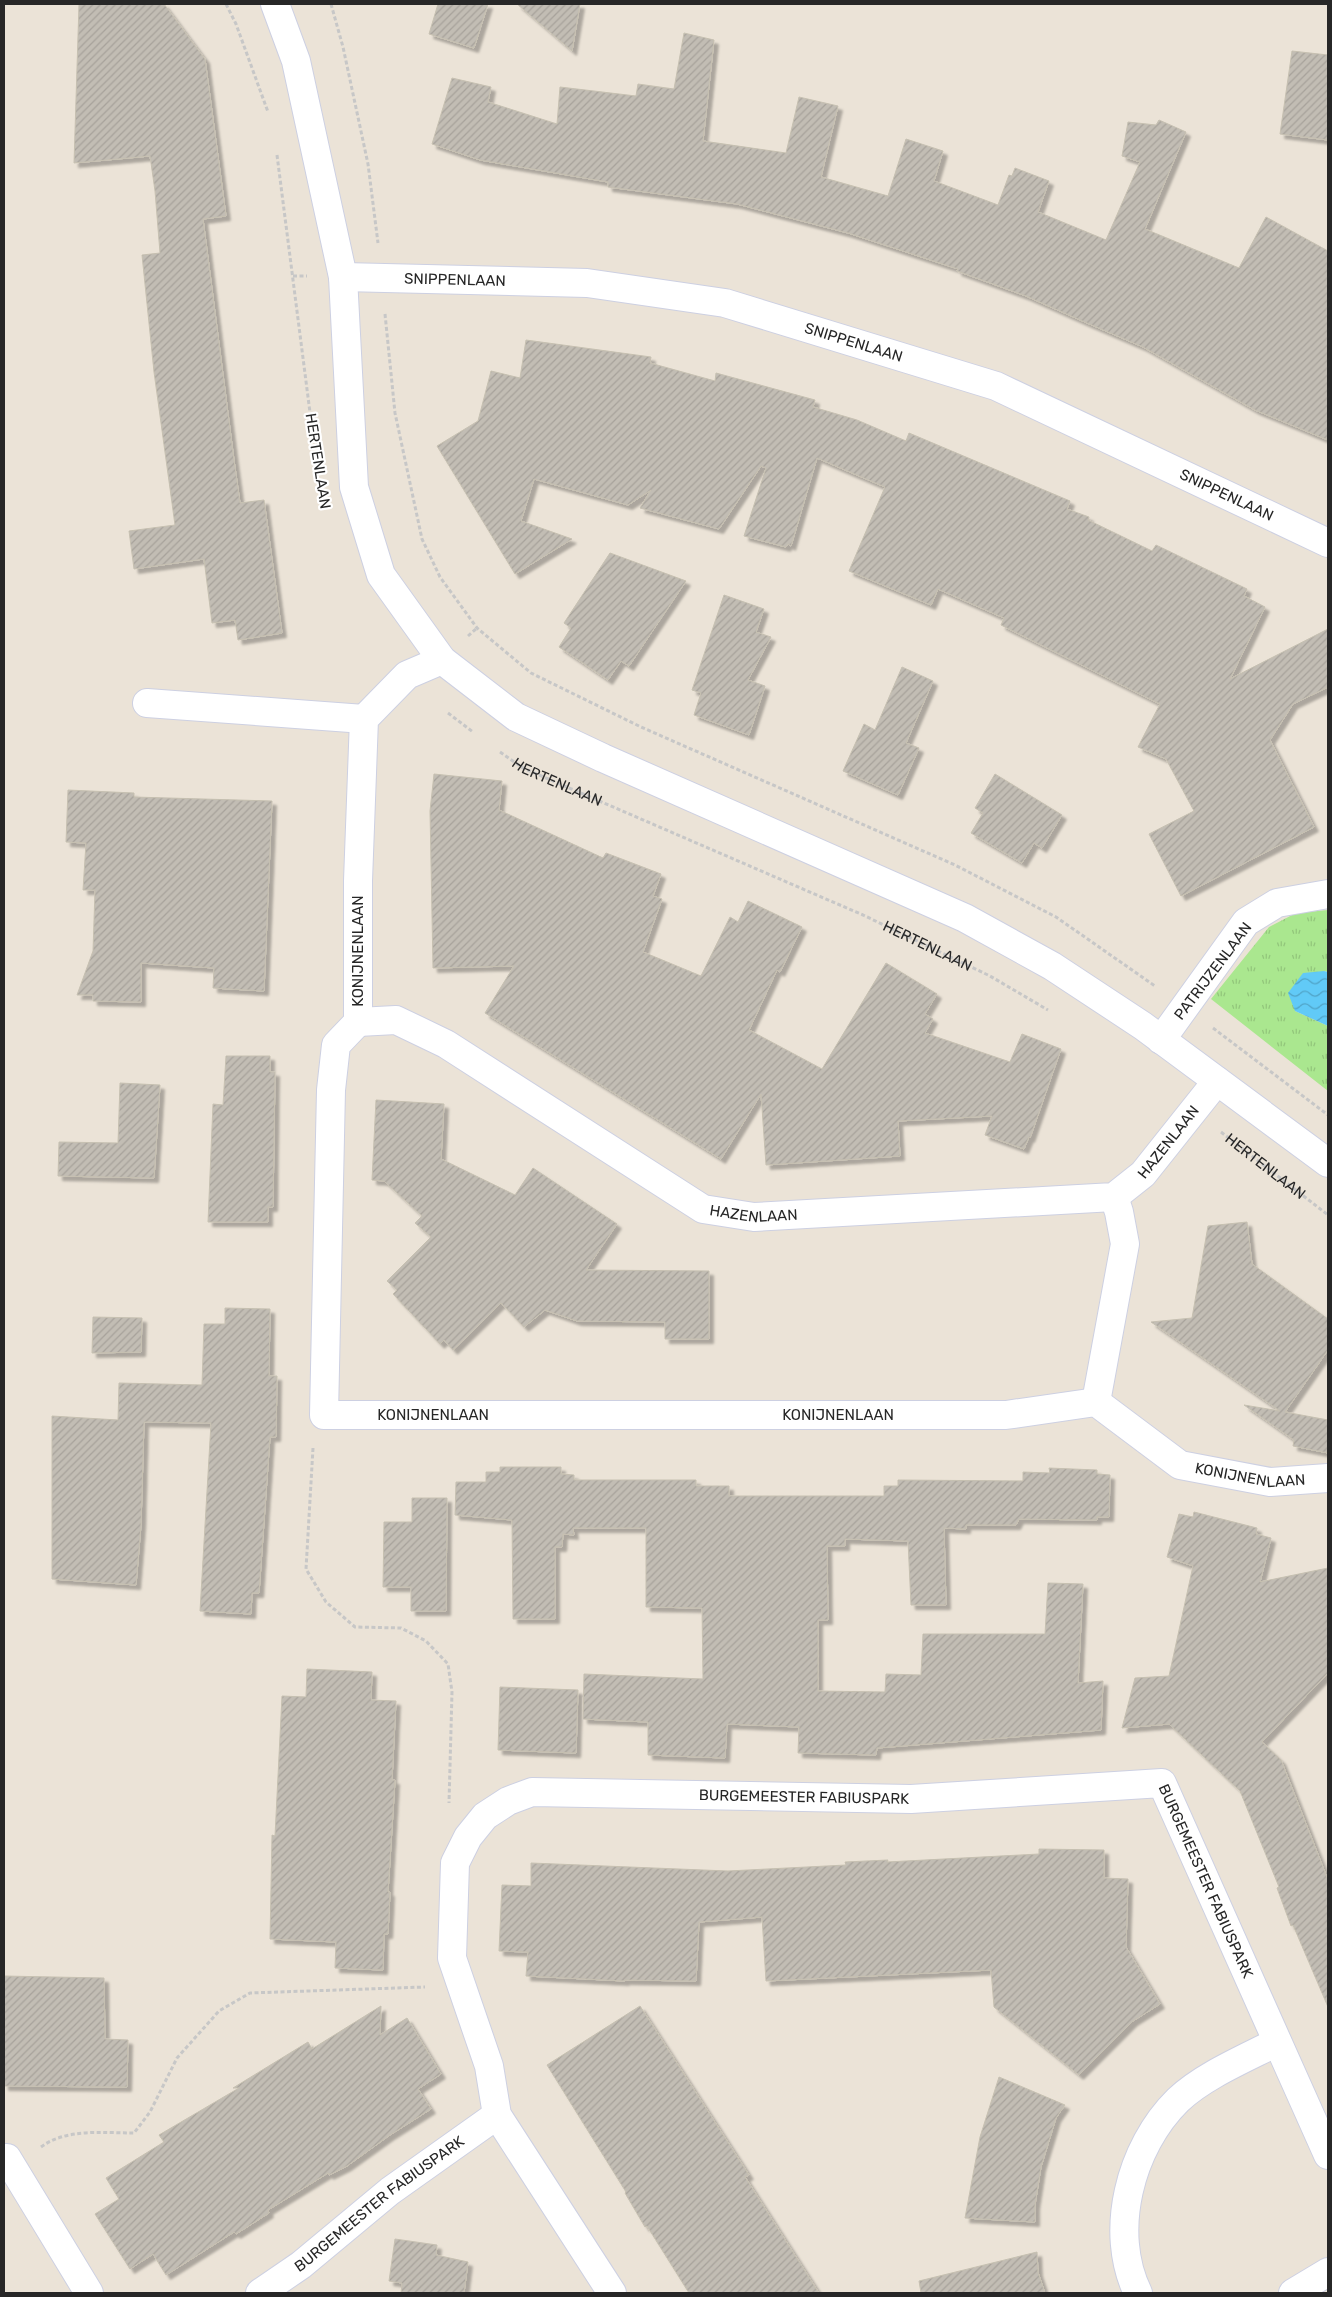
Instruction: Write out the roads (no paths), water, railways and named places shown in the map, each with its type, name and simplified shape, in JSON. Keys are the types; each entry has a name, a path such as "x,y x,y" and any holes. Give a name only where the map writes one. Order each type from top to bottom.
{"street":[{"name":"HERTENLAAN","path":"275,4 296,61 343,277 354,487 381,575 442,660 516,717 603,758 965,918 1052,966 1161,1040 1328,1163"},
{"name":"SNIPPENLAAN","path":"343,277 587,283 725,303 996,386 1328,542"},
{"path":"147,703 364,718 407,675 442,660"},
{"name":"KONIJNENLAAN","path":"364,718 358,881 358,1022 336,1045 331,1090 324,1415 1006,1415 1096,1402 1180,1465 1270,1482 1328,1478"},
{"name":"PATRIJZENLAAN","path":"1161,1040 1246,922 1277,903 1328,894"},
{"name":"HAZENLAAN","path":"358,1022 396,1020 446,1044 702,1209 754,1217 1114,1197 1143,1174 1218,1081"},
{"path":"1096,1402 1125,1244 1120,1212 1114,1197"},
{"name":"BURGEMEESTER FABIUSPARK","path":"612,2293 497,2115 489,2066 452,1958 454,1863 468,1838 484,1816 508,1801 532,1792 911,1799 1162,1783 1328,2155"},
{"path":"1138,2293 1129,2275 1123,2220 1134,2171 1151,2134 1178,2100 1217,2072 1276,2042"},
{"name":"BURGEMEESTER FABIUSPARK","path":"260,2293 301,2265 390,2191 497,2115"},
{"path":"8,2163 88,2293"},
{"path":"1293,2293 1328,2272"}],"water":[{"path":"1328,972 1328,1026 1295,1011 1288,993 1303,973"}]}
